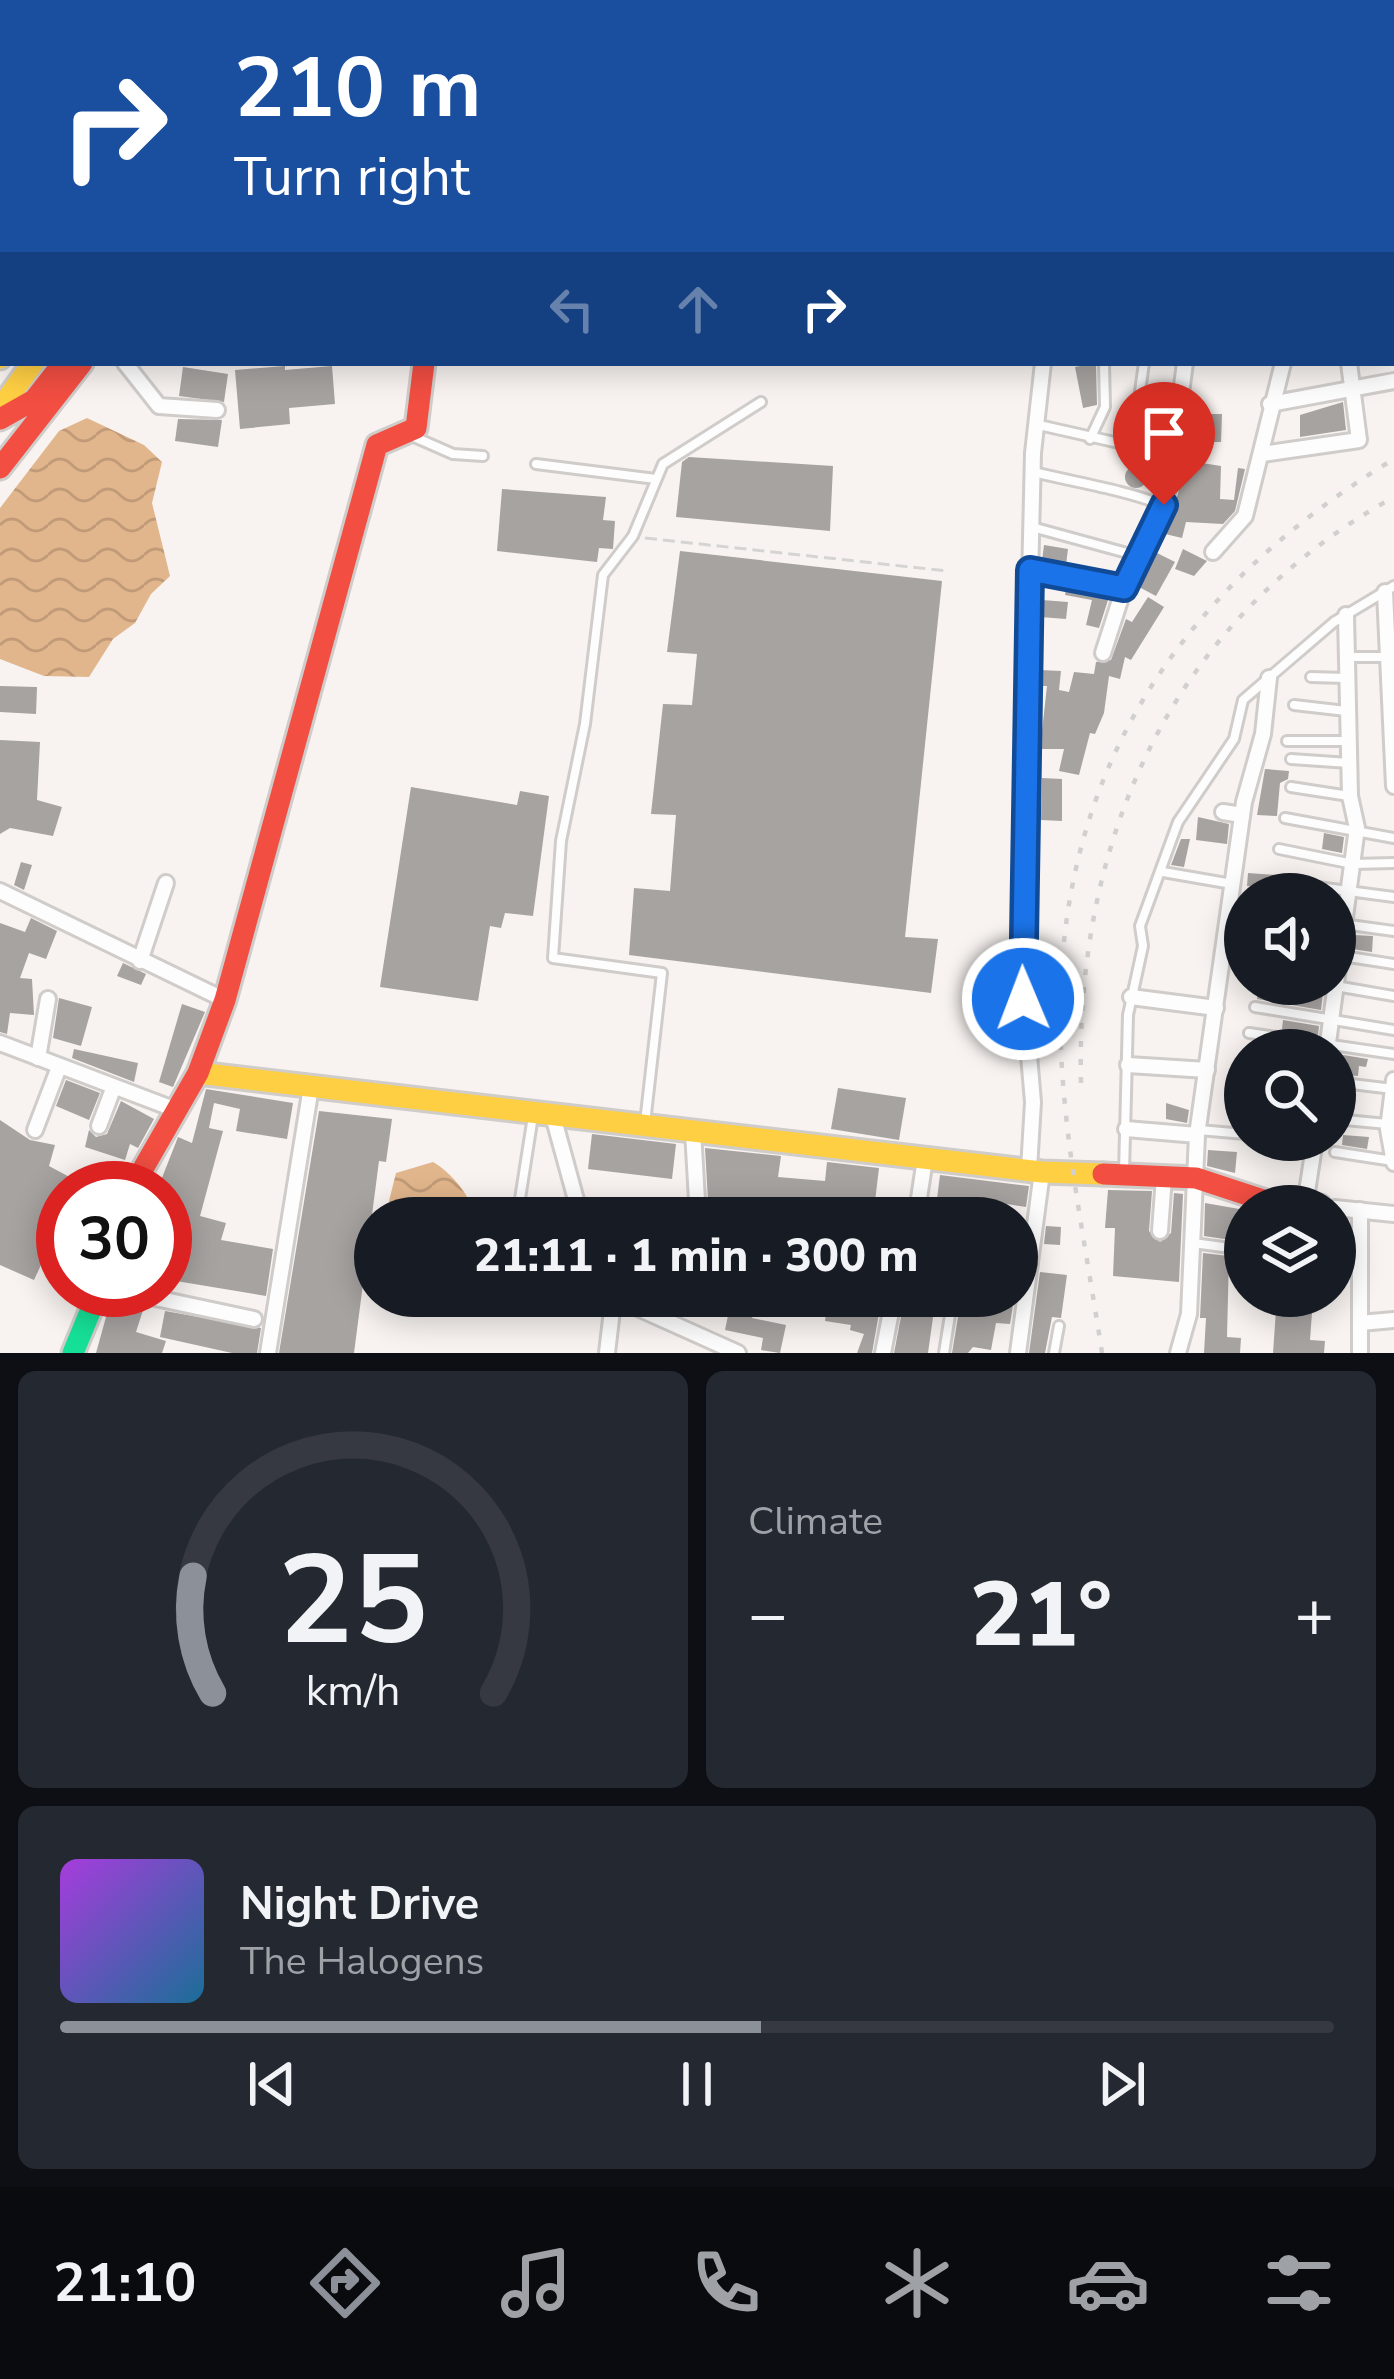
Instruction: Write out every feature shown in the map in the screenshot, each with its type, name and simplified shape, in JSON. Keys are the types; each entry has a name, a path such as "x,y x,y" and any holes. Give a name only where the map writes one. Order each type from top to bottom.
{"street":[{"path":"0,409 30,366"},
{"path":"0,419 34,400 61,366"},
{"path":"0,468 80,366"},
{"path":"127,366 159,406 217,410"},
{"path":"152,1161 198,1073 225,1000 377,445 411,435 423,366"},
{"path":"1018,1353 1035,1170 1021,962 1032,472 1045,366"},
{"path":"1103,653 1124,588 1164,505 1177,457 1185,366"},
{"path":"1213,552 1245,516 1282,366"},
{"path":"1262,454 1359,440 1350,366"},
{"path":"1270,404 1394,381"},
{"path":"1030,570 1124,588"},
{"path":"1389,589 1394,786"},
{"path":"1346,615 1348,763 1357,827 1351,873"},
{"path":"1234,873 1242,814 1263,734 1269,678"},
{"path":"1222,812 1242,814"},
{"path":"140,961 166,883"},
{"path":"0,891 225,1000"},
{"path":"1178,1353 1189,1314 1198,1133 1224,950"},
{"path":"1131,997 1216,1008"},
{"path":"38,1058 48,999"},
{"path":"1330,1029 1331,1005"},
{"path":"0,1043 178,1111"},
{"path":"1128,1065 1207,1070"},
{"path":"35,1130 58,1067"},
{"path":"198,1073 925,1159 1196,1178 1224,1187"},
{"path":"1394,1080 1394,1162"},
{"path":"268,1353 311,1088"},
{"path":"99,1126 112,1089"},
{"path":"543,1115 573,1197"},
{"path":"1126,1130 1198,1133"},
{"path":"693,1131 697,1197"},
{"path":"919,1197 925,1159"},
{"path":"1160,1231 1164,1177"},
{"path":"1356,1210 1394,1214"},
{"path":"1360,1210 1360,1353"},
{"path":"192,1306 254,1319"},
{"path":"73,1353 88,1317"},
{"path":"607,1353 610,1317"},
{"path":"650,1317 716,1348 738,1353"},
{"path":"883,1353 890,1317"},
{"path":"1360,1323 1394,1320"}],"lane":[{"path":"1090,440 1105,407 1104,366"},
{"path":"1132,448 1144,366"},
{"path":"644,1125 662,973 553,958 561,841 588,704 595,614 603,575 632,536 663,464 761,402"},
{"path":"1039,425 1177,457"},
{"path":"411,435 453,454 483,456"},
{"path":"536,464 656,478"},
{"path":"1032,472 1083,486 1121,488 1164,505"},
{"path":"1031,527 1138,556"},
{"path":"1124,1174 1131,997 1143,946 1143,912 1163,872 1178,822 1234,739 1243,700 1346,615 1389,589"},
{"path":"1345,657 1391,657"},
{"path":"1311,677 1346,678"},
{"path":"1294,705 1347,711"},
{"path":"1287,741 1348,741"},
{"path":"1291,759 1348,763"},
{"path":"1291,788 1350,796"},
{"path":"1285,818 1357,827 1394,838"},
{"path":"1279,849 1353,864 1394,863"},
{"path":"1163,872 1224,882"},
{"path":"1356,893 1394,897"},
{"path":"1356,926 1394,931"},
{"path":"1356,958 1394,964"},
{"path":"1356,989 1394,996"},
{"path":"1255,1006 1394,1030"},
{"path":"1356,1051 1394,1054"},
{"path":"1356,1085 1393,1089"},
{"path":"522,1197 543,1115"},
{"path":"1356,1121 1391,1124"},
{"path":"1198,1133 1224,1134"},
{"path":"1356,1156 1394,1162"},
{"path":"1192,1243 1224,1247"},
{"path":"944,1353 950,1317"},
{"path":"1054,1353 1059,1326"}],"path":[{"path":"632,536 947,571"}],"water":[{"path":"87,418 144,445 162,462 152,503 170,576 151,594 135,623 113,639 89,677 44,676 0,659 0,508 59,431"},
{"path":"433,1162 467,1197 390,1197 396,1173"}],"building":[{"path":"285,366 285,370 332,366 335,404 289,408 290,424 240,429 235,370"},
{"path":"1096,366 1097,405 1083,408 1075,367"},
{"path":"183,367 228,374 224,402 179,396"},
{"path":"1343,402 1346,430 1300,437 1300,415"},
{"path":"1205,414 1222,414 1221,442 1204,442"},
{"path":"178,419 222,420 218,447 175,441"},
{"path":"689,457 833,466 830,531 676,517 682,462"},
{"path":"1183,460 1221,466 1220,499 1234,500 1238,468 1245,469 1235,511 1223,524 1186,522 1182,538 1161,533 1178,494"},
{"path":"1136,466 1147,477 1136,488 1125,477"},
{"path":"502,489 606,497 603,520 615,521 613,549 599,548 597,562 497,551"},
{"path":"1044,545 1068,549 1066,565 1042,561"},
{"path":"1183,549 1207,561 1194,576 1175,569"},
{"path":"680,551 942,581 905,937 938,939 931,993 629,955 634,888 670,891 676,815 651,814 663,704 692,705 697,654 667,652"},
{"path":"1153,551 1175,562 1156,596 1137,586"},
{"path":"1066,588 1109,597 1099,628 1086,625 1092,600 1065,595"},
{"path":"1148,597 1164,607 1131,660 1125,657 1120,679 1109,676 1104,713 1095,734 1090,733 1079,775 1059,771 1064,749 1040,749 1047,686 1039,686 1040,670 1061,671 1059,690 1069,692 1074,672 1094,674 1096,662 1111,660 1126,619 1132,622"},
{"path":"1042,600 1068,602 1066,619 1040,617"},
{"path":"0,686 37,687 36,714 0,712"},
{"path":"0,740 40,742 37,800 62,807 53,836 10,828 0,834"},
{"path":"1265,769 1289,771 1288,779 1280,783 1277,816 1257,815"},
{"path":"1042,778 1062,779 1062,821 1041,820"},
{"path":"411,787 517,805 520,791 549,796 533,916 505,913 501,928 490,926 478,1001 380,987"},
{"path":"1198,817 1229,824 1227,844 1196,840"},
{"path":"1324,833 1344,837 1342,853 1322,849"},
{"path":"1181,839 1190,839 1184,867 1171,865"},
{"path":"21,862 32,865 24,890 14,885"},
{"path":"31,918 57,931 46,959 29,953 20,978 32,979 34,1015 10,1013 7,1034 0,1032 0,923 25,932"},
{"path":"1356,935 1373,936 1372,952 1356,950"},
{"path":"123,963 146,974 141,985 117,976"},
{"path":"59,998 92,1007 81,1046 53,1038"},
{"path":"182,1004 205,1012 173,1087 159,1082"},
{"path":"1283,1020 1319,1026 1319,1029 1282,1029"},
{"path":"74,1049 138,1063 134,1082 72,1058"},
{"path":"1356,1057 1368,1059 1366,1067 1359,1066 1358,1076"},
{"path":"66,1080 100,1093 89,1120 56,1106"},
{"path":"838,1088 906,1098 899,1140 831,1129"},
{"path":"206,1089 293,1103 287,1139 236,1131 240,1109 214,1103 209,1128 223,1131 200,1216 226,1223 221,1240 273,1249 266,1296 192,1284 192,1161 169,1161 178,1137 192,1143"},
{"path":"121,1101 154,1119 138,1148 130,1144 125,1160 85,1147 89,1130 96,1137 107,1134"},
{"path":"1166,1103 1189,1110 1187,1123 1166,1119"},
{"path":"319,1111 392,1119 386,1162 379,1161 374,1197 354,1197 354,1317 359,1317 354,1353 279,1353"},
{"path":"0,1120 30,1140 55,1145 50,1161 36,1161 36,1276 34,1280 0,1265"},
{"path":"592,1134 676,1144 672,1179 588,1169"},
{"path":"1356,1136 1369,1137 1367,1149 1356,1147"},
{"path":"705,1148 781,1156 778,1177 825,1181 827,1162 879,1168 876,1197 708,1197"},
{"path":"1208,1150 1224,1151 1224,1161 1236,1161 1235,1173 1207,1166"},
{"path":"940,1175 1029,1186 1027,1197 937,1197"},
{"path":"1108,1190 1152,1191 1149,1231 1160,1242 1171,1233 1174,1193 1183,1194 1179,1282 1113,1276 1115,1228 1105,1228"},
{"path":"1205,1203 1224,1206 1224,1239 1204,1236"},
{"path":"1046,1226 1061,1227 1060,1245 1044,1244"},
{"path":"1203,1253 1224,1255 1227,1337 1241,1338 1240,1353 1204,1353 1206,1318 1200,1318"},
{"path":"1040,1272 1067,1275 1061,1318 1052,1317 1045,1353 1029,1353 1034,1317 1038,1317"},
{"path":"192,1316 261,1328 257,1353 232,1353 160,1337 164,1317"},
{"path":"106,1317 141,1317 136,1332 166,1341 162,1353 96,1353"},
{"path":"728,1317 786,1325 780,1353 761,1350 763,1338 725,1330"},
{"path":"825,1317 878,1317 872,1353 857,1353 864,1334 850,1330 851,1325 825,1321"},
{"path":"901,1317 933,1317 928,1353 894,1353"},
{"path":"958,1317 1011,1317 1010,1324 996,1323 991,1350 973,1347 968,1353 952,1353"},
{"path":"1276,1317 1312,1317 1310,1340 1325,1341 1324,1353 1273,1353"}],"railway":[{"path":"1102,1353 1072,1168 1060,1027 1070,896 1090,817 1119,744 1158,676 1205,614 1260,558 1324,506 1394,459"},
{"path":"1081,1083 1084,992 1096,904 1119,821 1152,743 1196,671 1251,605 1317,547 1394,497"}],"traffic: fast":[{"path":"73,1353 88,1317"}],"traffic: slow":[{"path":"0,409 31,366"},
{"path":"198,1073 1042,1172 1103,1174"}],"traffic: jam":[{"path":"0,419 34,400 61,366"},
{"path":"0,468 80,366"},
{"path":"147,1161 198,1073 225,1000 377,445 416,428 424,366"},
{"path":"1103,1174 1196,1178 1224,1187"}],"route":[{"path":"1023,999 1030,570 1124,588 1164,505"}]}
